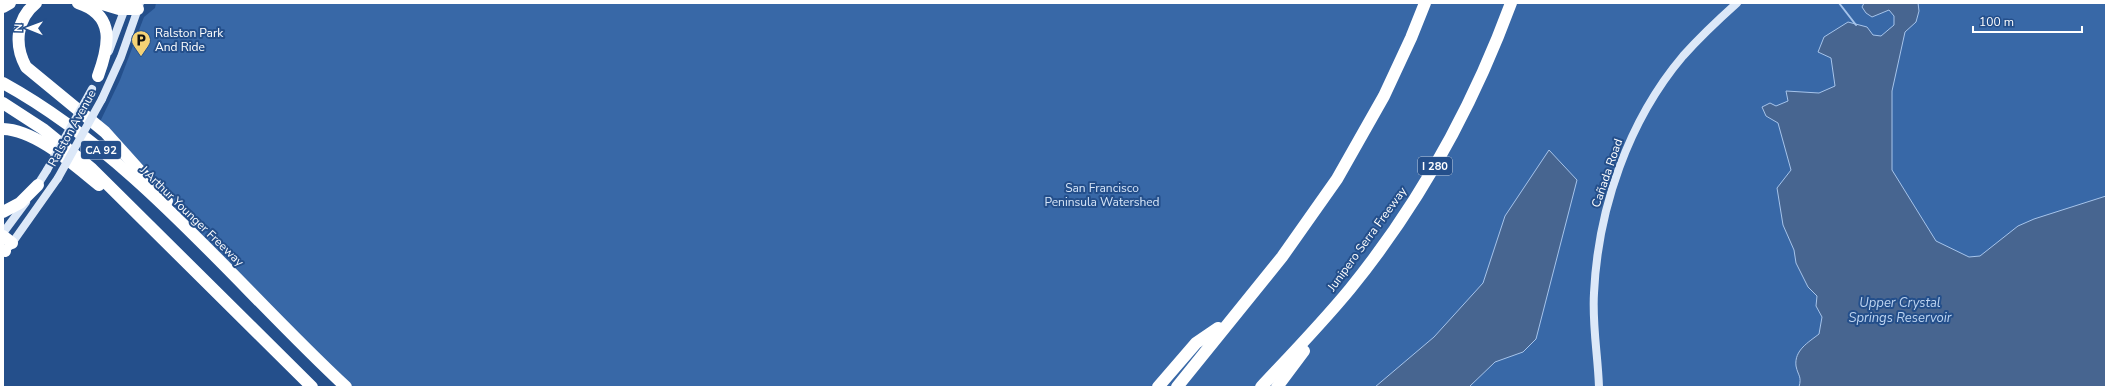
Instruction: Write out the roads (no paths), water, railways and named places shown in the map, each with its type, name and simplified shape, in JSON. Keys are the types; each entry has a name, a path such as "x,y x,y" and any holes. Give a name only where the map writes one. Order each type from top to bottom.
{"highway":[{"path":"3,7 10,3"},
{"path":"36,3 25,15 18,33 20,52 26,67 114,141 174,209 188,229"},
{"path":"78,3 95,11 106,29 106,47 98,76"},
{"path":"99,3 132,5"},
{"path":"1177,387 1229,320 1282,257 1337,179 1384,96 1411,38 1425,3"},
{"name":"Junipero Serra Freeway","path":"1261,387 1331,313 1389,237 1432,170 1474,91 1511,3"},
{"name":"J Arthur Younger Freeway","path":"3,83 52,113 90,141 127,172 188,229 346,387"},
{"name":"CA 92","path":"3,103 43,129 80,158 149,224 312,387"},
{"path":"3,129 23,132 41,142 149,224"},
{"path":"3,212 20,203 38,185"},
{"path":"1277,387 1331,313"},
{"path":"1158,387 1196,343 1229,320"}],"main road":[{"name":"Cañada Road","path":"1599,387 1594,323 1596,263 1608,202 1617,172 1632,138 1656,94 1683,57 1713,24 1737,3"},
{"name":"Ralston Avenue","path":"5,244 92,90 132,5"},
{"name":"Ralston Avenue","path":"5,244 58,178 102,99 121,57 132,5"}],"water":[{"name":"Upper Crystal Springs Reservoir","path":"1864,3 1918,3 1919,11 1916,22 1905,32 1892,91 1892,170 1936,241 1969,257 1980,256 2018,226 2034,219 2106,196 2106,387 1799,387 1800,378 1796,366 1797,355 1807,343 1819,334 1822,317 1816,306 1817,296 1808,287 1796,263 1794,250 1783,225 1777,188 1791,170 1778,123 1766,116 1762,107 1770,103 1776,106 1788,101 1786,91 1819,93 1835,86 1831,58 1818,52 1824,37 1848,22 1867,27 1873,35 1881,36 1894,25 1894,16 1889,10 1872,17 1866,13 1862,7"},
{"path":"1549,150 1577,180 1536,339 1523,352 1495,362 1469,387 1375,387 1434,337 1483,283 1505,216"}],"waterway":[{"path":"1839,3 1856,25"}],"place":[{"name":"Ralston Park And Ride","path":"141,57"}],"park label":[{"name":"San Francisco Peninsula Watershed","path":"1102,195"}]}
